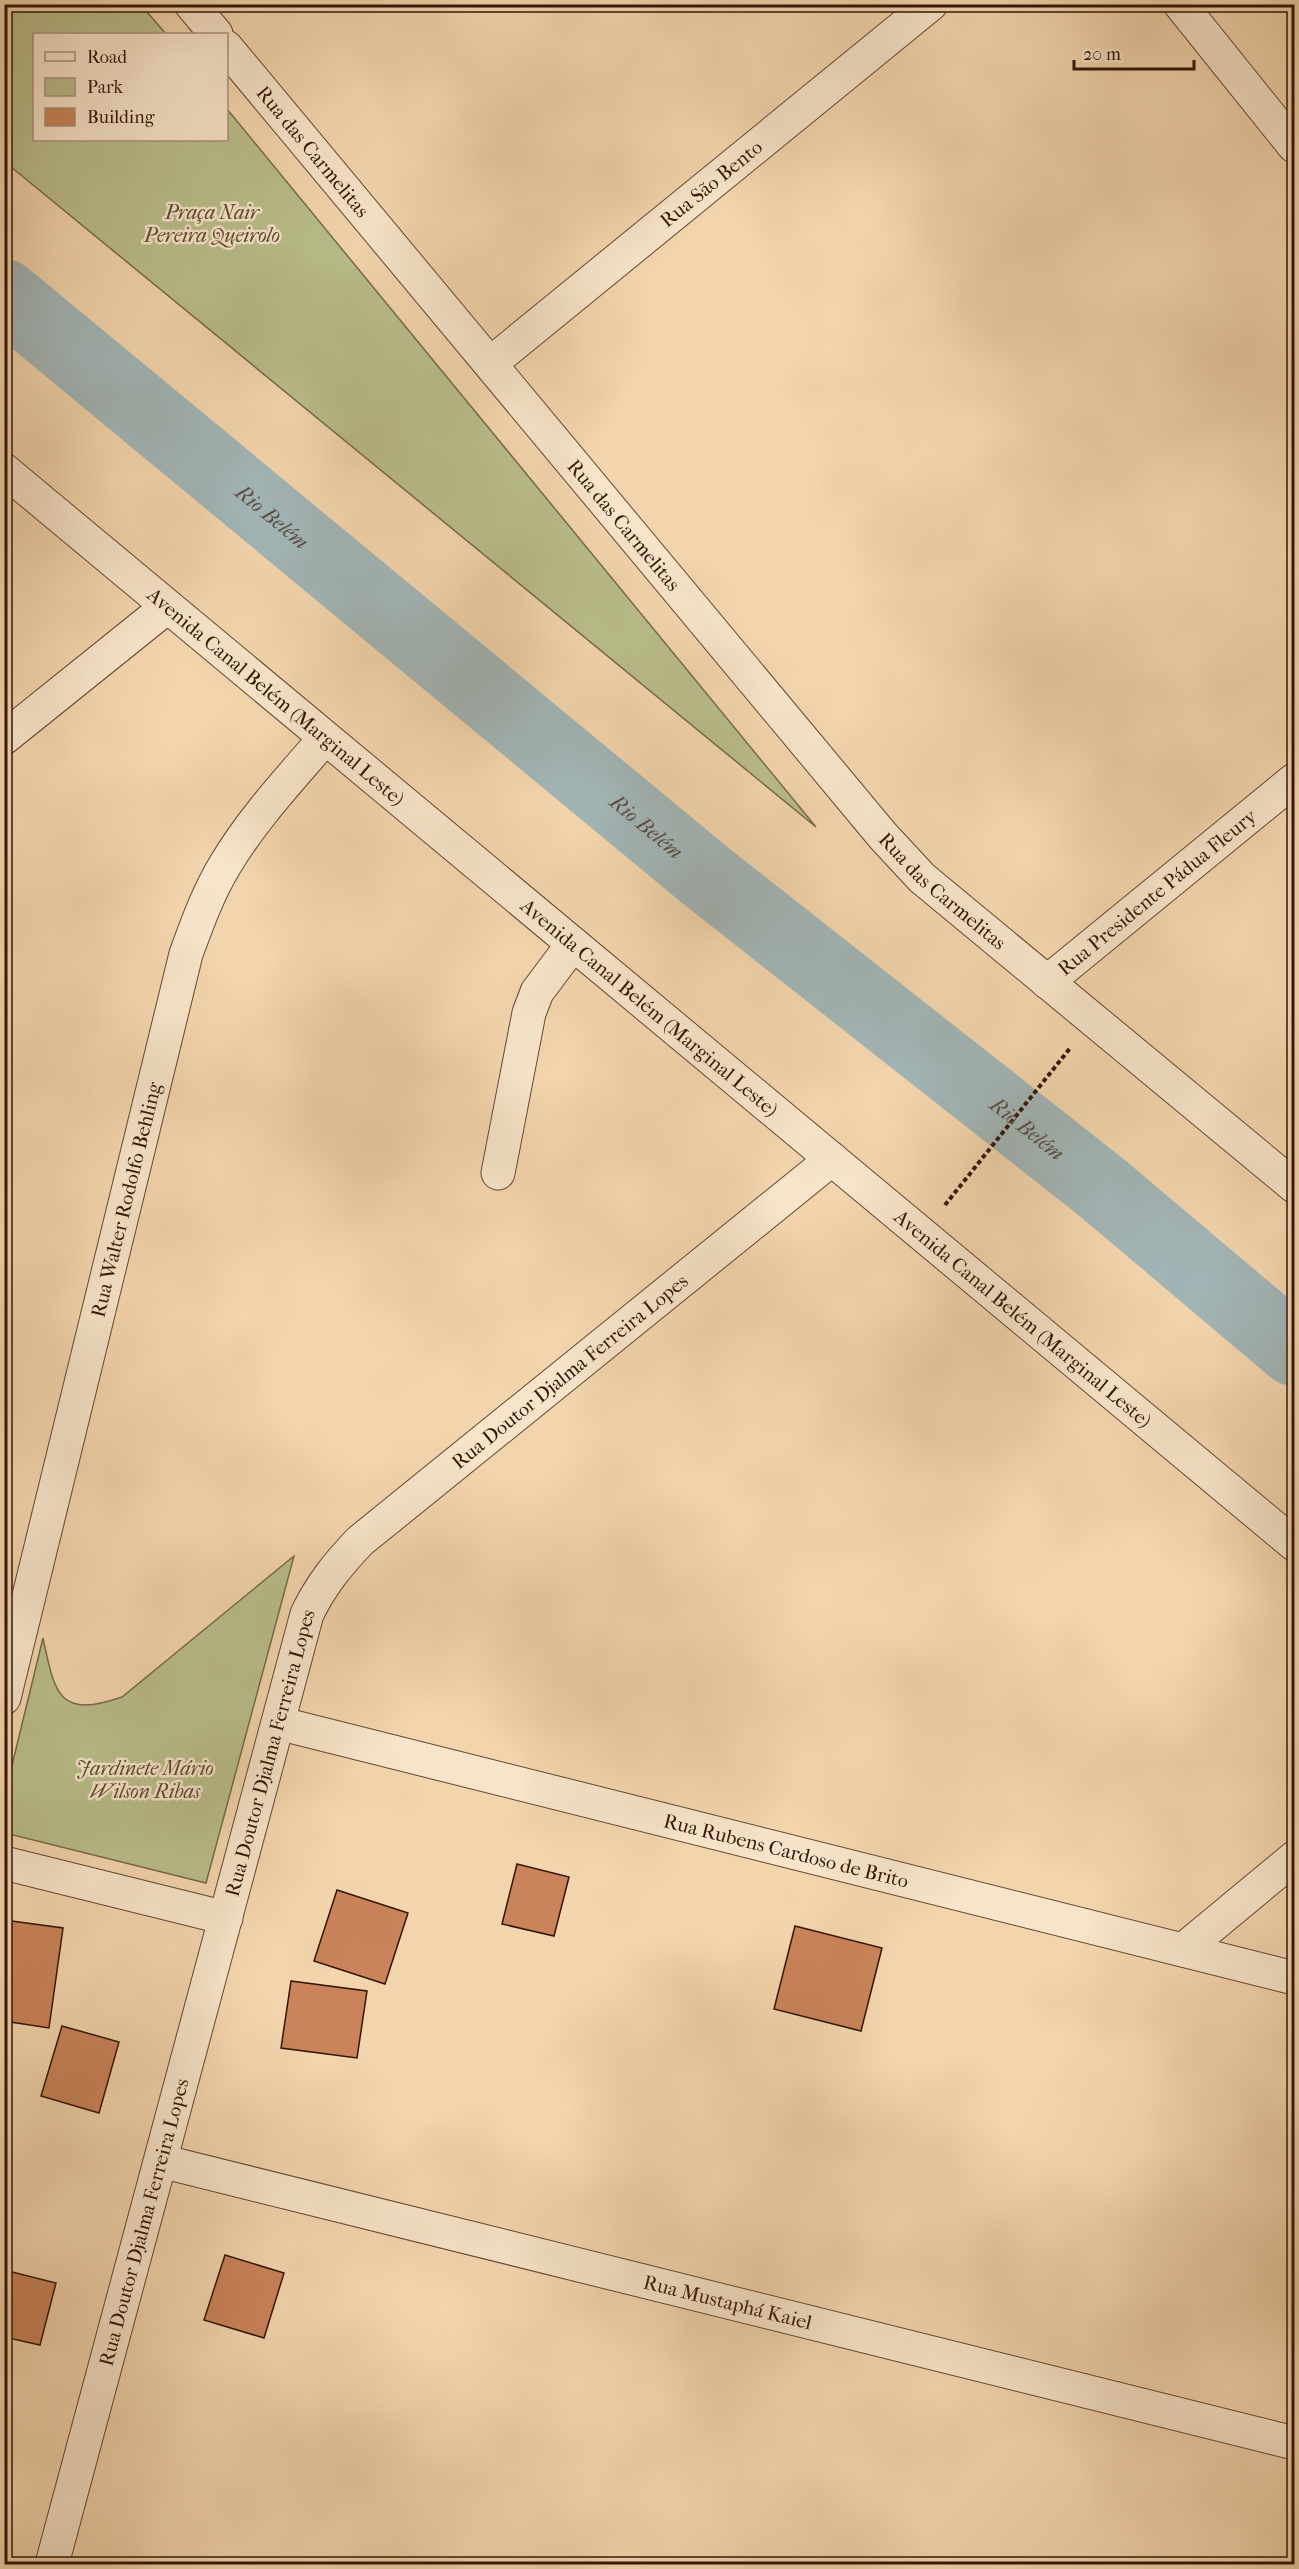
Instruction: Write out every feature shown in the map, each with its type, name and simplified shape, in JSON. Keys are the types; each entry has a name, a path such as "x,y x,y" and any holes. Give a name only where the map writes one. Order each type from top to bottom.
{"street":[{"path":"191,4 215,33"},
{"name":"Rua São Bento","path":"491,363 931,4"},
{"path":"1180,4 1294,146"},
{"name":"Rua das Carmelitas","path":"228,48 883,836 922,878 1294,1186"},
{"name":"Avenida Canal Belém (Marginal Leste)","path":"4,470 1294,1544"},
{"path":"4,738 167,607"},
{"name":"Rua Walter Rodolfo Behling","path":"4,1698 186,954 203,907 224,866 250,826 326,738"},
{"name":"Rua Presidente Pádua Fleury","path":"1047,982 1294,780"},
{"path":"498,1173 529,1013 537,992 573,944"},
{"name":"Rua Doutor Djalma Ferreira Lopes","path":"52,2565 278,1723 308,1614 319,1588 335,1567 360,1542 832,1159"},
{"name":"Rua Rubens Cardoso de Brito","path":"278,1723 1294,1978"},
{"path":"1183,1950 1294,1858"},
{"path":"4,1863 226,1918"},
{"name":"Rua Mustaphá Kaiel","path":"161,2161 1294,2443"}],"path":[{"path":"956,1191 1070,1048"}],"green space":[{"name":"Praça Nair Pereira Queirolo","path":"4,5 141,5 165,33 33,33 33,141 228,141 228,110 816,827 5,162"},
{"name":"Jardinete Mário Wilson Ribas","path":"294,1556 206,1883 5,1833 5,1794 43,1638 51,1674 63,1697 72,1703 84,1705 122,1697"}],"building":[{"path":"517,1864 569,1877 554,1936 502,1924"},
{"path":"337,1890 408,1913 385,1984 314,1961"},
{"path":"4,1920 63,1928 49,2028 4,2021"},
{"path":"795,1926 882,1948 861,2031 774,2009"},
{"path":"291,1981 367,1991 357,2058 281,2048"},
{"path":"62,2026 119,2042 99,2113 41,2096"},
{"path":"225,2255 284,2273 264,2338 204,2320"},
{"path":"4,2270 56,2283 40,2345 4,2337"}],"waterway":[{"name":"Rio Belém","path":"4,295 706,876 1101,1187 1294,1350"}]}
